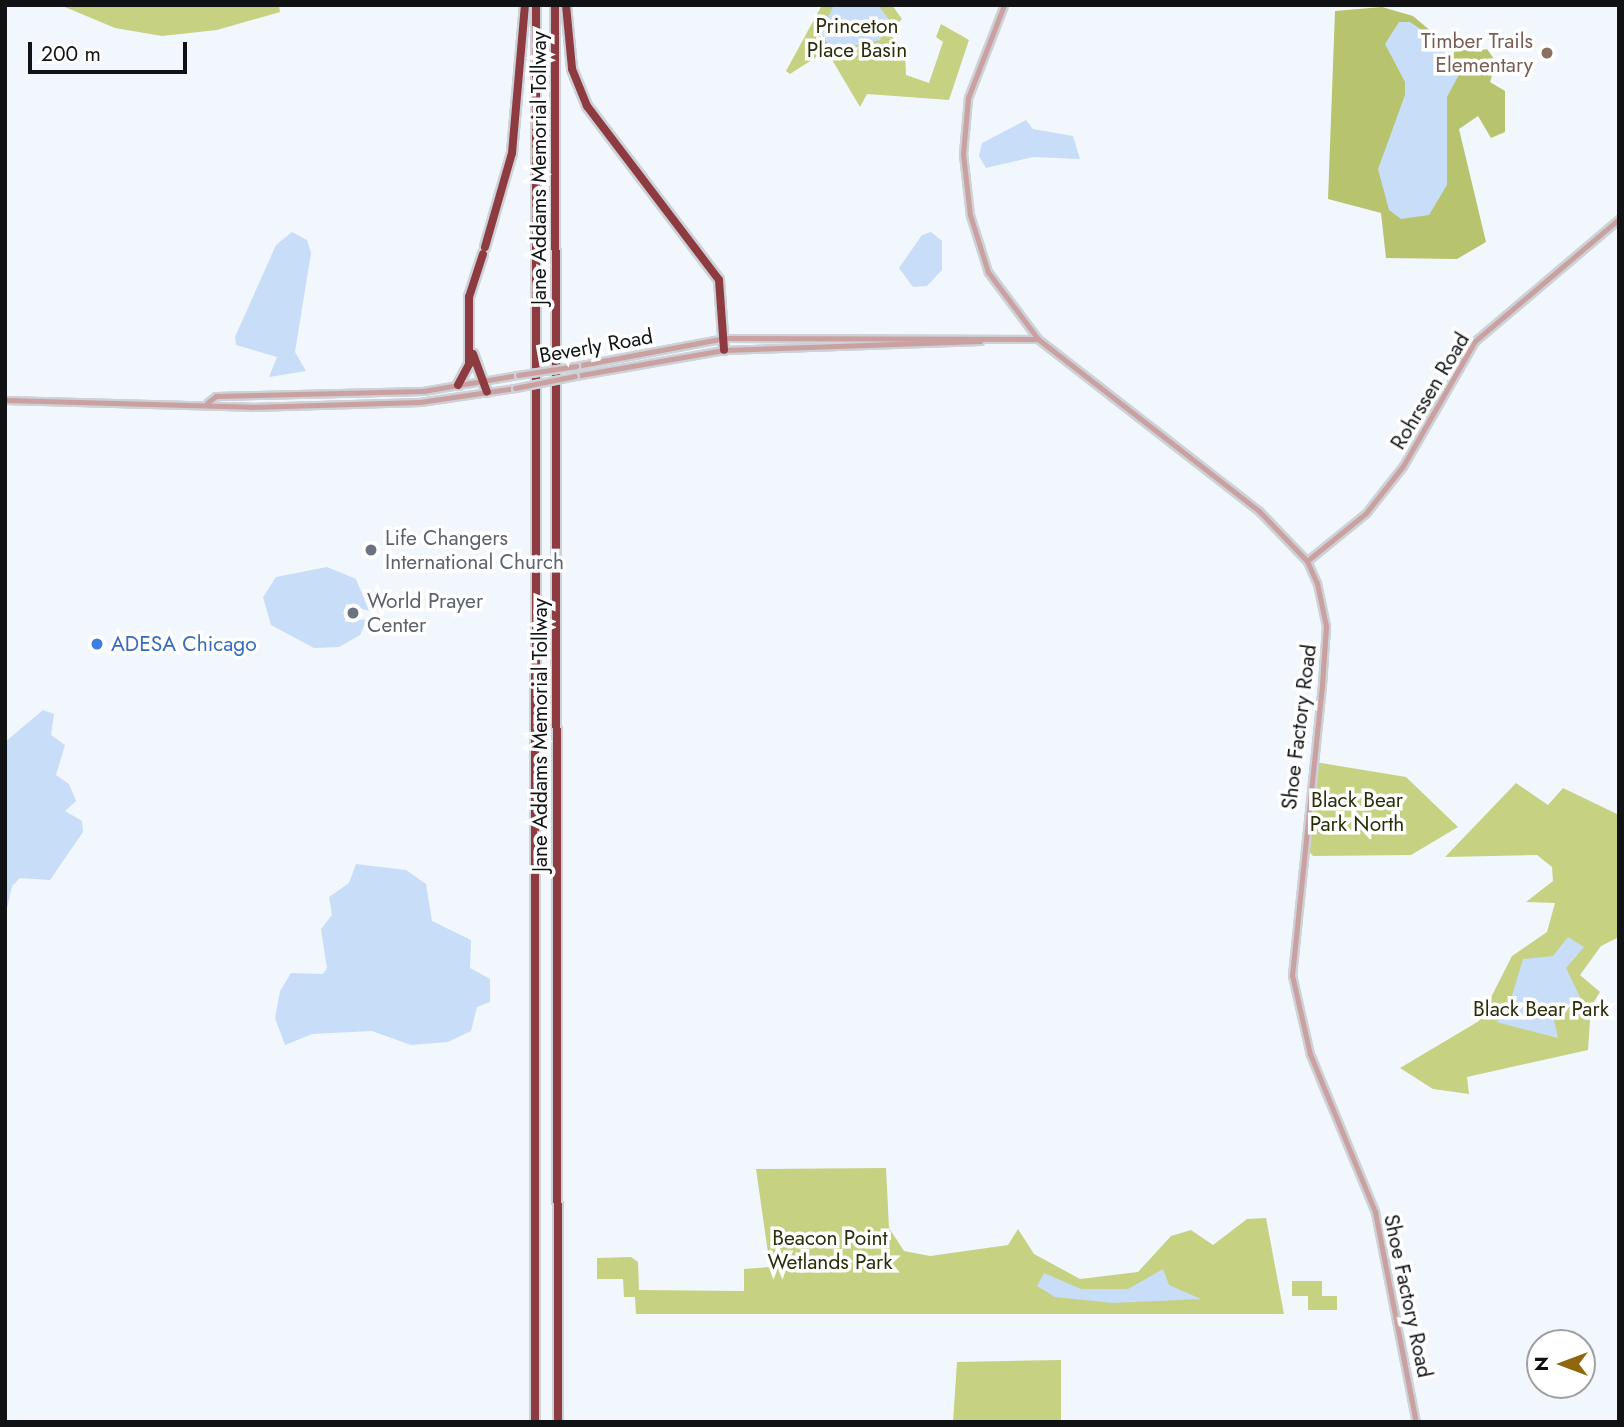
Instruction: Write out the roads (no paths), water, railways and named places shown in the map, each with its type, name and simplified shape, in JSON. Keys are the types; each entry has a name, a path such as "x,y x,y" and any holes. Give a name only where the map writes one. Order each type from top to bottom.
{"highway":[{"path":"458,385 469,364 468,328 484,251 512,153 525,5"},
{"name":"Jane Addams Memorial Tollway","path":"535,1422 536,5"},
{"name":"Jane Addams Memorial Tollway","path":"555,5 558,1422"},
{"path":"566,5 572,69 587,106 710,261 725,300 724,350"},
{"path":"468,328 478,382 487,393"}],"street":[{"name":"Shoe Factory Road","path":"1004,5 968,98 963,154 970,215 988,272 1038,339 1259,511 1307,561 1326,626 1292,975 1310,1054 1375,1212 1416,1422"},
{"name":"Rohrssen Road","path":"1307,561 1366,513 1403,466 1475,341 1619,219"},
{"name":"Beverly Road","path":"207,403 216,396 458,385 725,338 1038,339"},
{"name":"Beverly Road","path":"5,400 370,405 487,393 724,350 993,339"}],"water":[{"path":"834,5 878,5 888,18 880,40 833,50 820,34"},
{"path":"1399,22 1410,22 1448,48 1461,71 1447,97 1447,185 1429,215 1401,219 1389,210 1378,169 1405,95 1405,82 1385,44"},
{"path":"1026,120 1033,129 1073,136 1080,159 1033,157 986,168 979,156 982,143"},
{"path":"292,232 307,240 311,253 295,352 306,371 269,377 277,357 236,345 235,337 276,245"},
{"path":"931,232 942,241 942,270 927,286 913,287 899,268 922,235"},
{"path":"327,567 356,579 369,611 346,604 345,622 367,619 360,635 339,647 314,648 271,625 263,597 276,577"},
{"path":"43,710 54,714 51,735 65,745 56,775 69,784 76,801 65,811 82,821 83,832 50,880 20,878 12,886 5,918 5,742"},
{"path":"356,864 406,870 426,884 432,921 471,940 470,968 490,979 490,1002 477,1007 471,1031 448,1042 411,1045 372,1031 312,1034 285,1045 275,1018 280,991 291,973 323,974 327,968 321,929 332,915 329,897 349,883"},
{"path":"1568,937 1584,947 1566,968 1580,997 1578,1007 1564,1006 1553,1015 1558,1038 1496,1022 1518,1010 1511,999 1523,959 1553,956"},
{"path":"1163,1269 1169,1285 1201,1299 1113,1303 1055,1297 1037,1286 1044,1273 1081,1289 1128,1289"}],"place":[{"name":"Timber Trails Elementary","path":"1547,53"},
{"name":"Life Changers International Church","path":"371,550"},
{"name":"World Prayer Center","path":"353,613"},
{"name":"ADESA Chicago","path":"97,644"}],"park label":[{"name":"Princeton Place Basin","path":"857,38"},
{"name":"Black Bear Park North","path":"1357,812"},
{"name":"Black Bear Park","path":"1541,1009"},
{"name":"Beacon Point Wetlands Park","path":"830,1250"}]}
